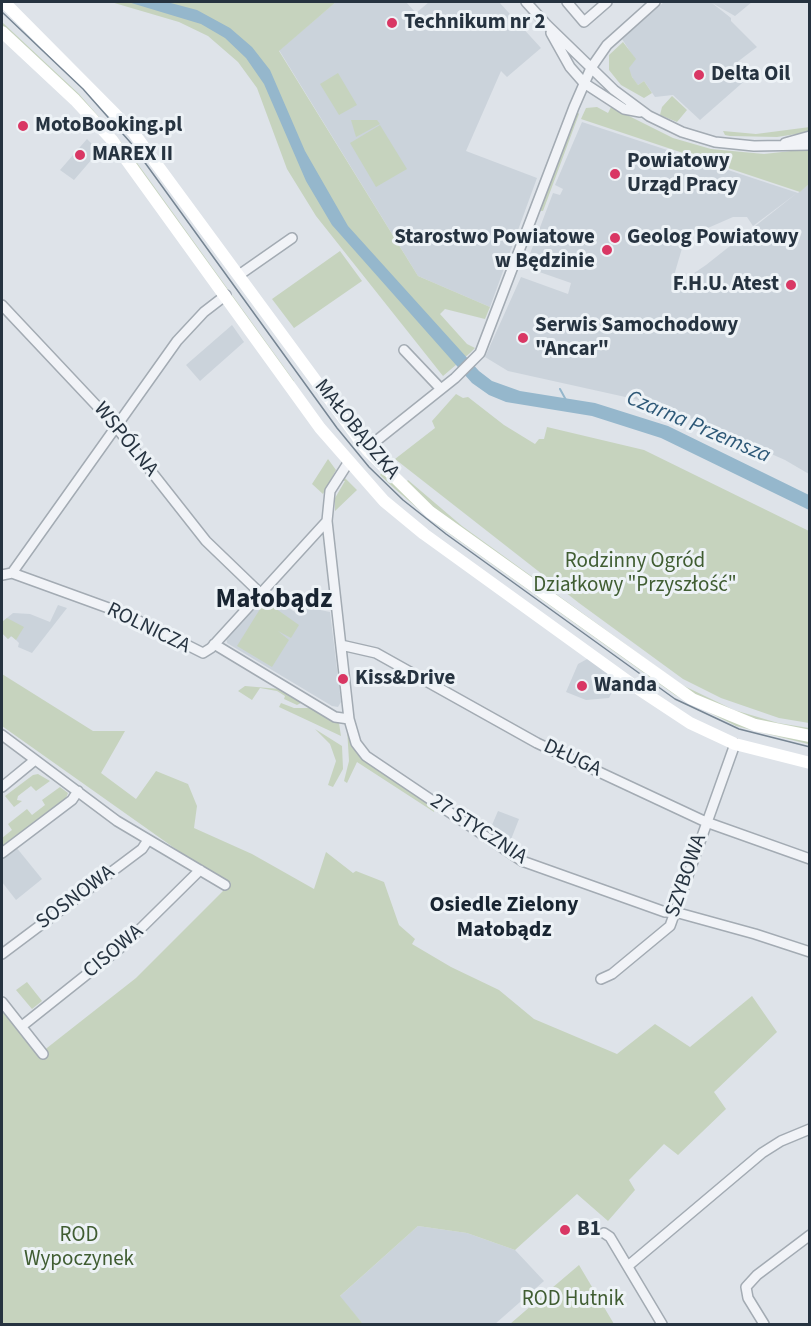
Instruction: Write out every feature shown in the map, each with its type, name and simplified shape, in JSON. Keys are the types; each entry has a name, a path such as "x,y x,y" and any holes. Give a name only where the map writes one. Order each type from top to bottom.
{"street":[{"name":"MAŁOBĄDZKA","path":"4,2 129,127 366,449 430,512 671,686 733,718 810,736"},
{"path":"526,2 546,26 644,113"},
{"path":"567,2 584,22 607,2"},
{"path":"214,644 271,581 324,533 330,491 348,463 473,363 487,339 591,68 607,45 655,2"},
{"path":"546,26 570,67 584,83 624,109 644,113 692,136 727,144 810,145"},
{"name":"MAŁOBĄDZKA","path":"2,32 75,99 112,140 226,295 292,391 348,463 384,501 446,550 640,690 690,723 735,744 810,763"},
{"path":"774,146 810,136"},
{"path":"239,275 292,238"},
{"path":"2,575 12,573 177,341 204,312 226,295"},
{"name":"WSPÓLNA","path":"2,304 76,380 206,541 260,593"},
{"path":"404,350 441,389"},
{"name":"27 STYCZNIA","path":"324,533 341,645 349,719 356,743 366,756 509,855 548,873 665,912 675,912 810,952"},
{"name":"ROLNICZA","path":"12,573 135,618 198,653 207,652 214,644 335,717 349,719"},
{"path":"245,578 271,581"},
{"name":"DŁUGA","path":"341,645 376,653 537,743 706,822 810,859"},
{"path":"2,735 117,821 225,885"},
{"name":"SZYBOWA","path":"601,978 612,974 663,934 675,912 735,744"},
{"path":"2,787 35,760"},
{"path":"2,853 72,800 78,792"},
{"name":"SOSNOWA","path":"2,954 142,849 148,840"},
{"name":"CISOWA","path":"22,1026 132,938 200,870"},
{"path":"2,1002 43,1054"},
{"path":"628,1266 762,1153 781,1141 810,1129"},
{"path":"604,1233 610,1237 662,1324"},
{"path":"764,1324 748,1298 746,1287 757,1275 810,1235"}],"shaded area":[{"path":"336,2 406,2 416,13 429,2 499,2 541,48 507,77 501,71 466,151 537,178 490,307 418,276 279,50"},
{"path":"664,2 752,2 735,16 712,3 731,18 731,21 757,47 736,63 749,77 700,120 673,95 655,97 644,81 638,85 628,68 635,59 622,39"},
{"path":"582,122 798,193 809,184 809,474 785,460 674,411 648,402 508,371 485,357 521,277 568,294 571,283 525,267 553,193 560,195 563,189 555,185","holes":["797,193 681,282 673,279 685,238 733,217 747,217 753,226"]},
{"path":"87,139 99,151 74,180 60,170"},
{"path":"232,325 244,342 200,381 186,365"},
{"path":"267,595 300,615 306,607 330,612 341,702 338,707 332,706 227,643 226,636"},
{"path":"58,605 67,608 32,653 18,647 19,643 12,636 8,639 2,633 2,622 13,613 30,614 50,622"},
{"path":"589,658 619,679 609,698 586,700 566,692 578,664"},
{"path":"498,811 519,819 510,842 489,832"},
{"path":"16,847 42,879 16,900 2,882 2,858"},
{"path":"418,1226 467,1233 515,1250 544,1281 495,1324 363,1324 339,1297"}],"green space":[{"path":"111,2 336,2 279,51 418,276 490,307 485,319 445,309 440,314 467,344 475,348 443,376 316,216 287,169 257,88 238,62 208,36 179,22"},
{"path":"2,22 79,94 127,149 294,381 292,383 64,83 2,26"},
{"path":"623,42 636,59 629,68 632,77 638,85 644,81 652,93 644,98 621,85 609,70 609,55"},
{"path":"338,73 357,105 339,115 320,84"},
{"path":"672,96 687,110 677,122 660,115 662,107"},
{"path":"597,107 608,113 611,107 673,138 711,149 764,154 809,149 809,184 800,192 581,119 586,108"},
{"path":"577,111 579,114 543,211 540,211"},
{"path":"351,120 377,120 380,124 356,137"},
{"path":"380,125 407,169 376,187 350,143"},
{"path":"810,127 809,132 777,137 730,136 725,135 723,131 756,134"},
{"path":"340,251 362,281 294,328 272,299"},
{"name":"Rodzinny Ogród Działkowy \"Przyszłość\"","path":"456,394 463,398 468,397 504,425 535,444 539,439 544,439 547,427 644,450 809,531 809,723 779,718 721,698 683,679 579,603 395,459 435,428 432,421"},
{"path":"328,459 336,470 323,494 312,484"},
{"path":"382,472 447,530 676,694 728,720 809,740 808,744 736,726 675,695 436,524 380,475"},
{"path":"345,478 357,490 335,511 335,498 345,481 341,481"},
{"path":"408,480 462,526 682,685 734,710 778,723 809,728 809,732 771,725 700,699 434,509 406,482"},
{"path":"265,601 299,625 291,638 278,631 289,640 272,667 237,646"},
{"path":"7,618 24,627 16,640 11,636 8,639 2,633 2,622"},
{"name":"ROD Wypoczynek","path":"2,674 93,731 125,731 101,773 136,799 156,771 188,784 197,806 194,828 252,854 314,889 326,852 353,873 356,871 384,882 399,925 415,939 412,944 451,967 499,990 534,1019 617,1054 655,1024 690,1047 752,996 777,1032 714,1092 726,1109 678,1155 664,1144 629,1180 635,1190 608,1221 577,1194 515,1250 467,1233 418,1226 340,1296 363,1324 2,1324 2,1007 38,1055 136,978 231,883 187,857 2,726"},
{"path":"245,686 280,689 303,702 297,705 284,699 285,696 277,691 260,688 252,700 238,691"},
{"path":"281,703 294,708 313,708 339,723 341,736 279,707"},
{"path":"347,728 359,755 389,778 435,807 434,812 357,762 347,783 344,781 349,761"},
{"path":"315,729 342,746 343,769 333,787 328,785 336,761 330,744"},
{"path":"38,774 50,781 36,791 31,786 18,796 17,800 22,801 14,807 5,796 33,775"},
{"path":"60,787 68,793 66,798 2,848 2,838 12,830 8,824 27,809 32,815 45,805 42,800"},
{"path":"27,982 42,1001 32,1009 16,990"},
{"name":"ROD Hutnik","path":"579,1265 614,1324 510,1324 532,1305"}],"water":[{"path":"128,2 167,2 197,10 230,28 252,47 270,70 305,151 348,226 479,371 492,381 520,391 595,403 668,426 809,495 809,510 661,438 592,416 506,402 489,395 472,383 332,225 306,181 264,84 246,58 225,38 201,24"}],"waterway":[{"path":"560,389 566,400"}],"tram line":[{"path":"2,12 83,89 130,142 337,428 369,467 403,500 446,534 675,699 739,729 810,747"}],"place":[{"name":"Technikum nr 2","path":"392,23"},
{"name":"Delta Oil","path":"699,75"},
{"name":"MotoBooking.pl","path":"23,126"},
{"name":"MAREX II","path":"80,155"},
{"name":"Powiatowy Urząd Pracy","path":"615,174"},
{"name":"Geolog Powiatowy","path":"615,238"},
{"name":"Starostwo Powiatowe w Będzinie","path":"607,250"},
{"name":"F.H.U. Atest","path":"791,285"},
{"name":"Serwis Samochodowy \"Ancar\"","path":"523,338"},
{"name":"Kiss&Drive","path":"343,679"},
{"name":"Wanda","path":"582,686"},
{"name":"B1","path":"565,1230"}],"district":[{"name":"Małobądz","path":"274,601"},
{"name":"Osiedle Zielony Małobądz","path":"504,918"}],"water label":[{"name":"Czarna Przemsza","path":"698,428"}]}
